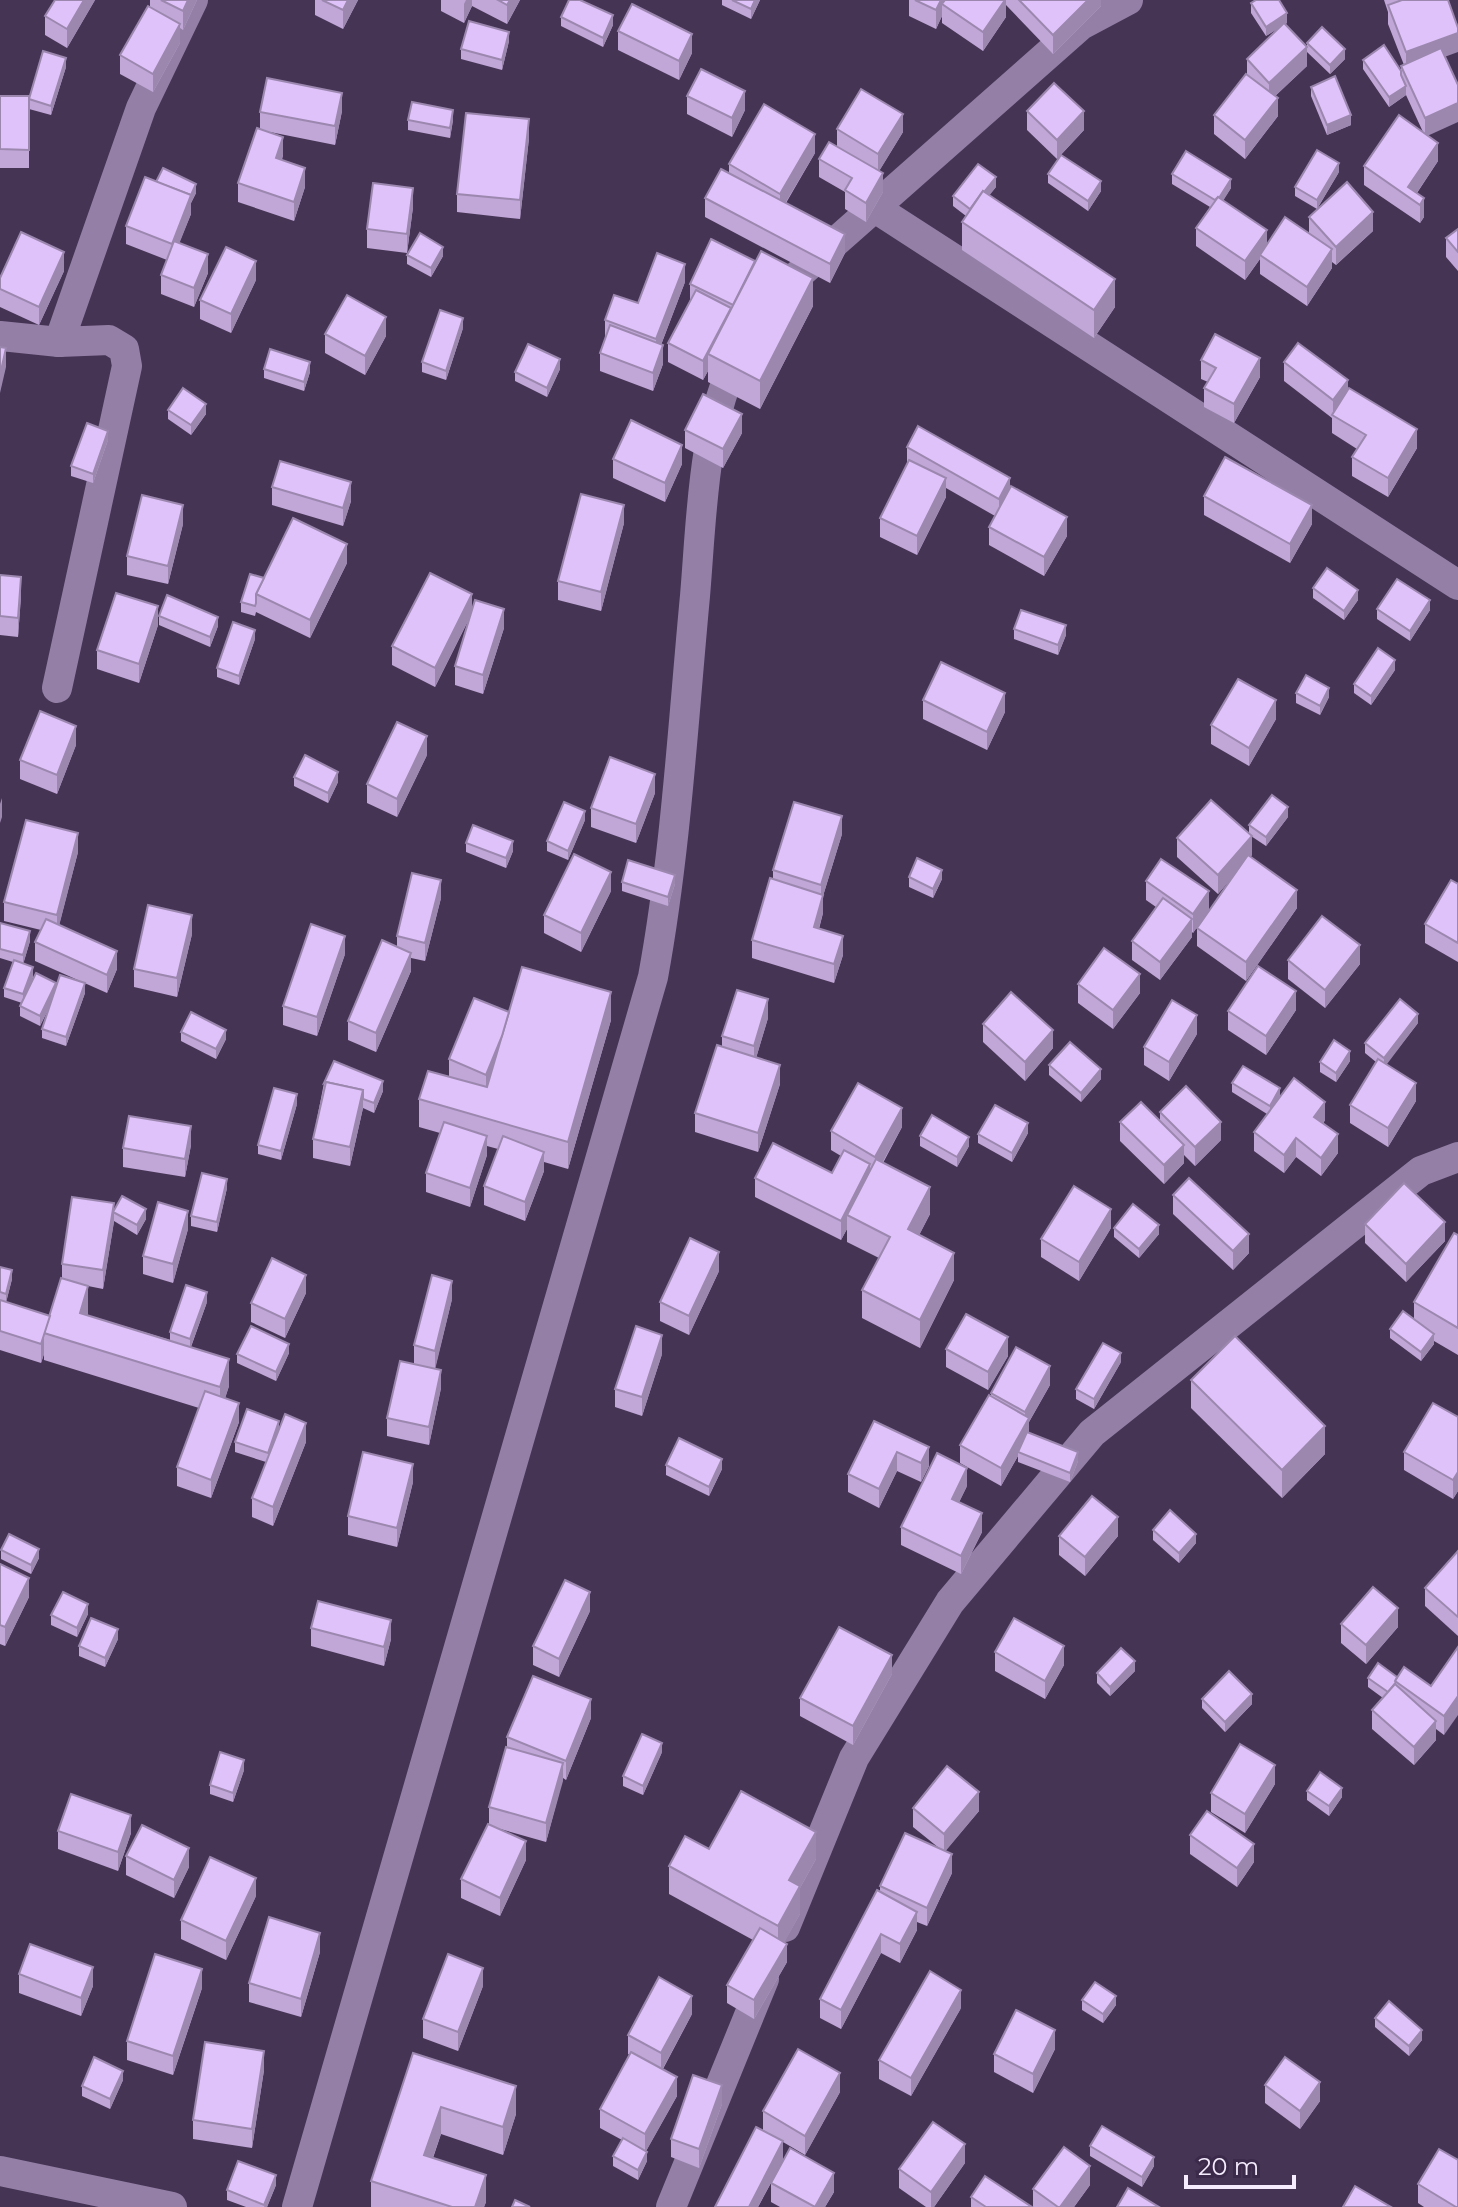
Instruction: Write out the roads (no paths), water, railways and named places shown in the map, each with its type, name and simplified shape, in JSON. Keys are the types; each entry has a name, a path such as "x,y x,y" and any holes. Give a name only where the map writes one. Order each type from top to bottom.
{"street":[{"path":"59,342 141,108 193,0"},
{"path":"297,2207 653,977 668,894 708,450 727,376 759,310 1081,25 1128,0"},
{"path":"875,208 1458,585"},
{"path":"0,336 59,342 109,340 124,349 127,366 57,688"},
{"path":"671,2207 854,1758 950,1602 1092,1433 1421,1171 1458,1157"},
{"path":"0,2171 172,2207"}]}
